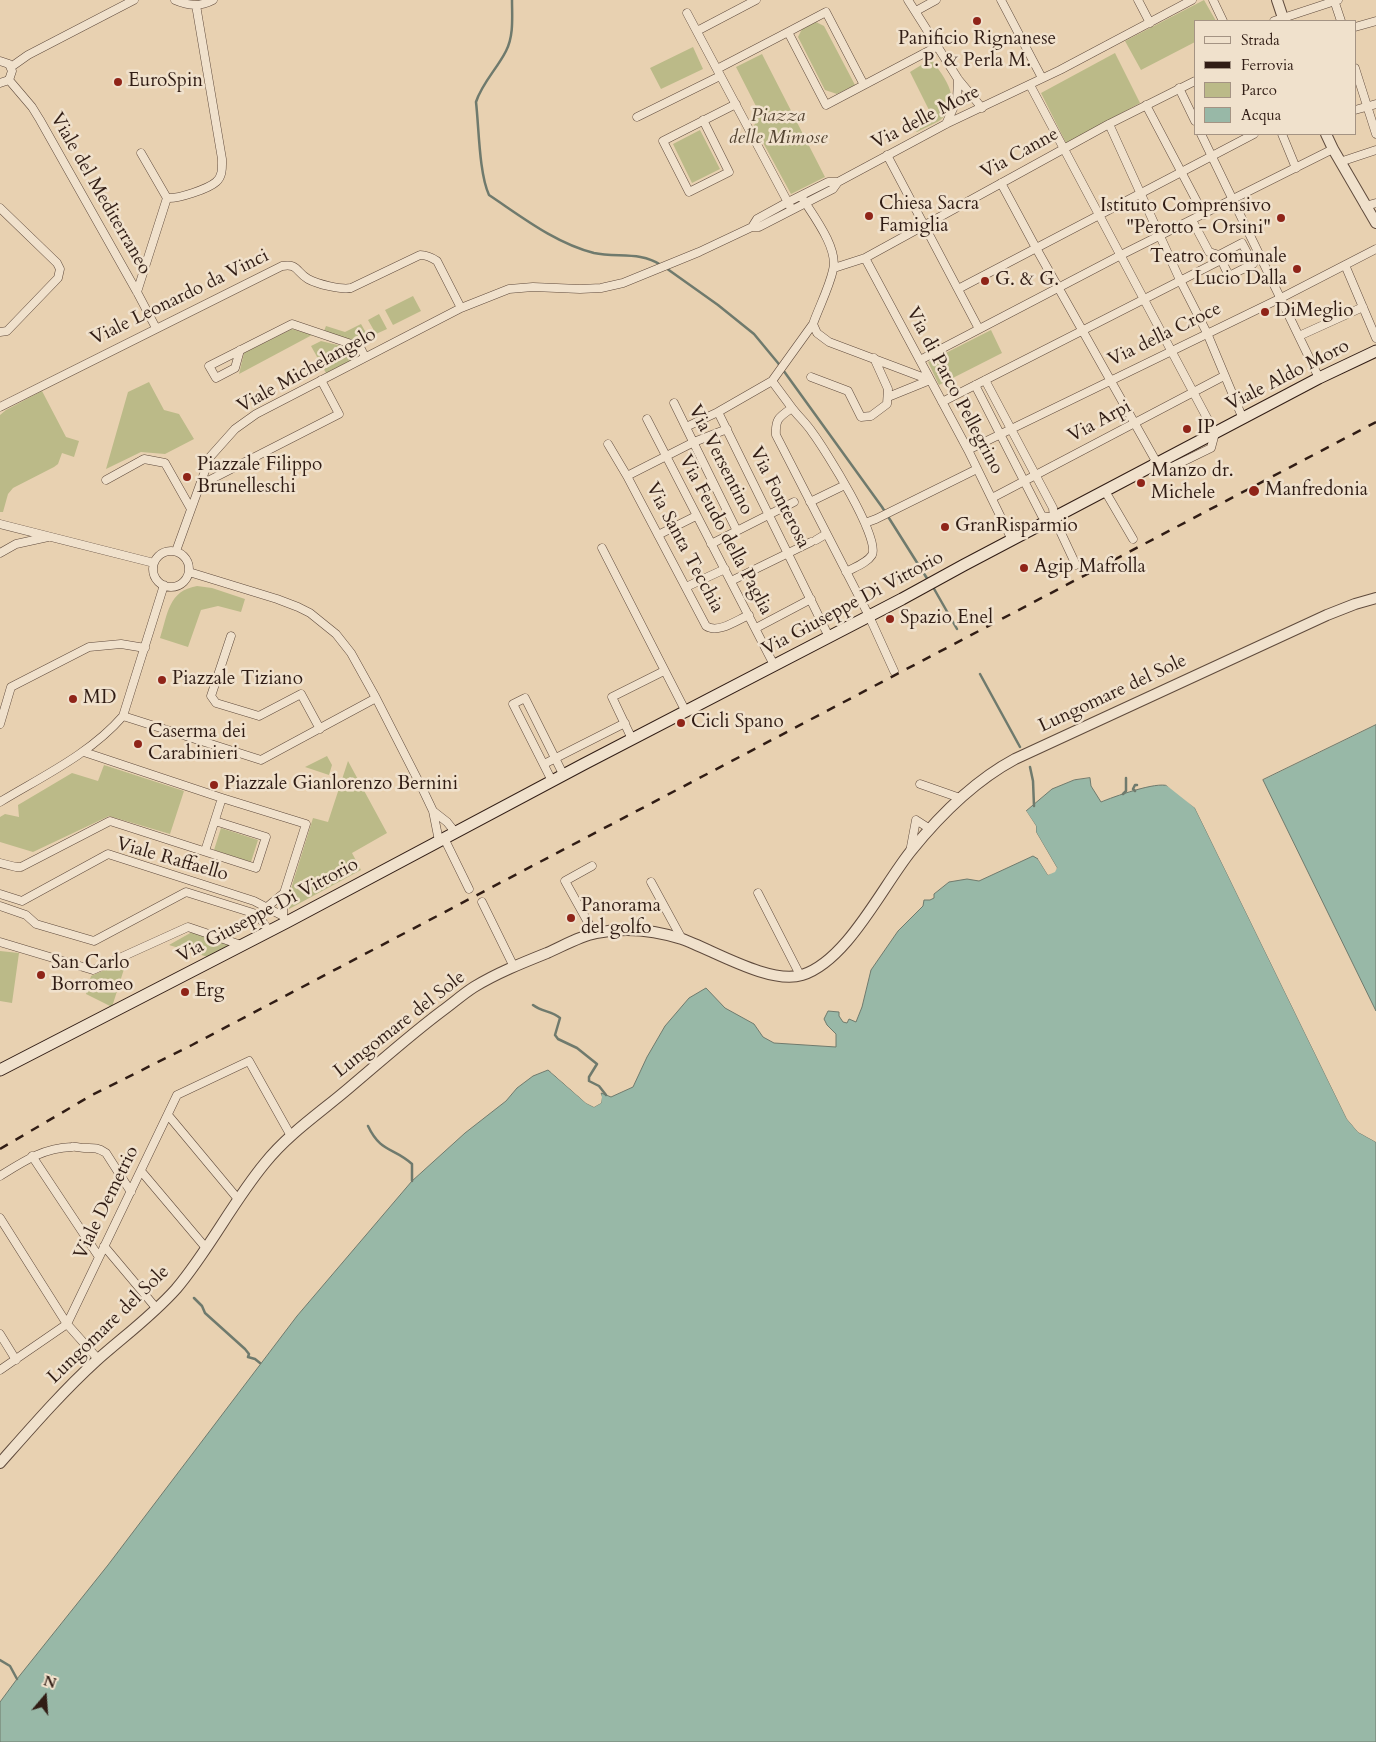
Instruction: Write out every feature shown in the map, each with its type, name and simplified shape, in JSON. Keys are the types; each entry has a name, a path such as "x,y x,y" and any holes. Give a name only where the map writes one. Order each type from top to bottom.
{"main road":[{"name":"Viale Aldo Moro","path":"1157,463 1319,378 1376,351"},
{"name":"Via Giuseppe Di Vittorio","path":"0,1070 269,931 285,919 902,600 1157,463"}],"street":[{"path":"11,67 28,55 134,0"},
{"path":"176,0 196,5 206,4 213,0"},
{"path":"696,31 756,0"},
{"path":"908,0 958,79 982,108"},
{"path":"916,11 936,0"},
{"path":"1001,0 1042,78"},
{"path":"1138,0 1150,23"},
{"name":"Via delle More","path":"699,252 752,227 759,227 792,210 803,199 828,182 838,182 946,124 1060,70 1192,0"},
{"path":"1213,0 1223,20"},
{"path":"1277,0 1280,20 1335,0 1341,20"},
{"path":"167,198 182,197 217,182 222,171 222,159 196,5"},
{"path":"637,117 826,12 864,85"},
{"path":"687,13 792,210"},
{"path":"1356,27 1376,20"},
{"path":"788,32 826,105 938,46"},
{"path":"0,61 6,62 11,67 12,74 9,80 0,83"},
{"path":"1356,71 1376,134"},
{"path":"946,124 957,100 958,79"},
{"name":"Viale del Mediterraneo","path":"9,80 32,107 156,328"},
{"name":"Via Canne","path":"834,268 865,258 1109,124 1194,81"},
{"path":"1030,84 1215,433"},
{"path":"1179,88 1194,119"},
{"path":"704,120 729,172 689,192 663,140 736,104"},
{"path":"1356,110 1376,104"},
{"path":"1146,105 1204,215"},
{"path":"1109,124 1180,280 1207,333 1243,419"},
{"path":"1202,135 1319,378"},
{"path":"958,289 1252,135"},
{"path":"1282,135 1296,168"},
{"path":"1326,135 1376,223"},
{"path":"920,360 1121,255 1333,149"},
{"path":"1340,162 1376,150"},
{"path":"137,292 167,198 141,152"},
{"path":"887,155 979,329"},
{"path":"1001,183 1157,463"},
{"path":"686,427 718,412 772,381 813,324 834,268 833,255 827,239 803,199"},
{"name":"Via delle More","path":"752,227 756,219 788,202 803,199"},
{"path":"1365,206 1376,203"},
{"path":"0,208 57,262 60,269 58,278 7,331 0,332"},
{"path":"942,402 1180,280 1220,257 1242,243 1253,264 1229,276 1220,257 1209,252 1192,220"},
{"name":"Via della Croce","path":"968,450 1280,298 1376,249"},
{"name":"Viale Michelangelo","path":"176,552 210,457 235,429 256,414 463,307 509,289 533,287 601,288 623,283 699,252"},
{"name":"Viale Leonardo da Vinci","path":"0,407 156,328 289,264 295,266 302,275 311,280 344,289 350,288 420,255 425,255 437,261 463,307"},
{"name":"Via di Parco Pellegrino","path":"865,258 978,469 1012,540"},
{"path":"1345,265 1376,338"},
{"path":"1300,336 1363,307"},
{"path":"240,350 292,324 360,347 365,357"},
{"path":"813,324 816,333 829,342 930,380"},
{"path":"812,377 848,391 861,417 871,416 888,404 888,389 874,358"},
{"name":"Via Arpi","path":"992,498 1224,376"},
{"path":"200,485 339,414 321,380"},
{"path":"888,397 930,380"},
{"path":"985,380 1053,508 1054,518 1076,565"},
{"path":"772,381 812,432 845,486 865,523 874,546 872,555 865,562 846,572"},
{"path":"975,385 1042,516 1054,518"},
{"name":"Via Versentino","path":"674,403 738,531"},
{"path":"792,408 778,418 776,435 869,616 894,671"},
{"name":"Via Fonterosa","path":"718,412 829,637"},
{"name":"Via Feudo della Paglia","path":"647,420 774,665"},
{"path":"627,476 694,442 727,429"},
{"name":"Via Santa Tecchia","path":"608,444 627,476 706,626 711,630 718,629 749,615"},
{"path":"106,480 144,460 165,463 191,509"},
{"path":"865,523 978,469"},
{"path":"810,502 845,486"},
{"path":"1105,491 1133,539"},
{"path":"711,544 794,502"},
{"path":"658,535 696,516"},
{"path":"0,524 154,563"},
{"path":"16,544 23,530"},
{"path":"731,581 826,534"},
{"path":"0,553 16,544 50,537"},
{"path":"602,548 686,712"},
{"path":"176,552 182,554 186,559 189,572 180,584 164,585 155,576 154,563 163,553 176,552"},
{"path":"686,587 725,569"},
{"path":"189,572 277,599 310,613 336,634 351,653 376,698 446,837 469,889"},
{"path":"0,802 84,752 108,733 123,716 164,585"},
{"name":"Lungomare del Sole","path":"0,1463 68,1388 98,1359 157,1309 176,1288 266,1161 291,1136 467,992 514,967 594,933 628,929 656,932 682,939 773,976 800,976 819,965 844,946 909,854 930,829 960,798 998,768 1327,615 1376,598"},
{"path":"756,628 811,599"},
{"path":"231,636 212,696 213,700 216,703 259,716 301,694 320,729"},
{"path":"0,724 11,687 89,647 121,644 145,648"},
{"path":"632,739 612,697 664,671"},
{"path":"123,716 261,760 376,698"},
{"path":"552,781 513,704 525,698 564,774"},
{"path":"544,764 625,723"},
{"path":"84,752 306,824 284,893 285,919"},
{"path":"920,784 960,798"},
{"path":"205,851 222,798"},
{"path":"433,811 447,822 446,837"},
{"name":"Lungomare del Sole","path":"909,854 916,820 930,829"},
{"path":"0,862 16,867 25,865 110,821 256,868 266,837 215,821"},
{"name":"Viale Raffaello","path":"22,900 108,854 254,900 285,919"},
{"path":"592,866 565,881 594,933"},
{"path":"651,882 682,939"},
{"name":"Viale Raffaello","path":"0,906 26,915 36,924 94,941 186,892 253,913 260,918 269,931"},
{"path":"266,907 284,893"},
{"path":"758,893 800,976"},
{"path":"0,894 22,900 18,912"},
{"path":"482,902 514,967"},
{"path":"0,942 93,970 188,927 241,945"},
{"name":"Viale Demetrio","path":"0,1370 67,1324 178,1095 249,1061 291,1136"},
{"path":"168,1114 238,1199"},
{"path":"0,1176 41,1152 74,1146 82,1148 92,1147 106,1153 130,1192"},
{"path":"32,1156 99,1257"},
{"path":"141,1171 206,1248"},
{"path":"0,1218 67,1324 98,1359"},
{"path":"104,1246 157,1309"},
{"path":"0,1334 16,1360"}],"green space":[{"path":"1204,0 1215,20 1194,20 1194,43 1141,70 1125,41"},
{"path":"816,22 824,26 855,85 837,94 825,90 798,37 802,29"},
{"path":"693,47 703,69 661,89 650,68"},
{"path":"1115,53 1140,103 1066,143 1041,93"},
{"name":"Piazza delle Mimose","path":"762,54 825,177 791,194 754,126 759,112 736,67"},
{"path":"931,59 947,82 952,98 951,106 947,114 939,121 917,132 910,126 931,114 910,72"},
{"path":"700,130 720,169 692,183 673,144"},
{"path":"413,296 421,311 393,325 385,310"},
{"path":"379,314 387,329 376,334 368,320"},
{"path":"361,324 369,338 361,343 324,331 326,326 345,332"},
{"path":"292,329 312,335 239,374 244,353"},
{"path":"991,330 1002,353 939,385 928,362"},
{"path":"321,341 350,348 355,355 354,359 326,373 311,346"},
{"path":"149,382 164,410 179,414 194,439 165,454 141,452 106,469 128,392"},
{"path":"42,391 66,437 79,441 74,457 62,453 58,464 54,467 13,488 8,494 3,512 0,512 0,415"},
{"path":"197,586 212,588 245,599 241,612 218,606 201,610 188,647 160,638 168,612 175,598 187,589"},
{"path":"327,756 332,765 329,775 305,767"},
{"path":"348,761 387,833 352,853 361,870 289,909 289,895 313,818 328,822"},
{"path":"104,765 184,791 170,834 109,816 33,852 0,842 0,817 5,814 19,817 18,805 72,773 98,781"},
{"path":"221,828 258,840 251,862 214,850"},
{"path":"192,932 231,946 208,957 169,945"},
{"path":"0,951 19,953 12,1003 0,1001"},
{"path":"118,964 124,969 112,1007 86,994 91,976"}],"water":[{"path":"1376,725 1376,1011 1263,780"},
{"path":"1090,778 1091,786 1101,802 1135,790 1162,785 1168,786 1195,808 1347,1119 1358,1132 1376,1142 1376,1742 0,1742 0,1702 17,1679 108,1565 297,1316 412,1181 465,1133 506,1101 517,1088 533,1076 548,1070 586,1103 594,1107 601,1103 601,1093 611,1097 633,1087 647,1057 665,1026 689,998 706,988 725,1008 754,1024 763,1037 774,1043 836,1047 836,1034 824,1019 828,1011 839,1012 843,1022 847,1023 849,1019 856,1022 862,1007 871,970 898,931 923,906 924,900 934,898 934,894 949,882 967,879 979,881 1033,856 1038,859 1048,875 1057,868 1036,832 1036,826 1026,811 1052,789 1074,780"}],"pier":[{"path":"1166,783 1178,790 1197,807 1349,1118 1359,1130 1376,1139 1376,1142 1358,1132 1347,1119 1195,808 1166,785"},
{"path":"1025,809 1036,826 1036,832 1057,868 1055,872 1048,875 1038,859 1040,857 1049,872 1054,868 1033,833 1033,827 1024,812"},
{"path":"551,1072 555,1072 594,1104 599,1101 600,1092 602,1097 601,1103 594,1107 586,1103"}],"waterway":[{"path":"512,0 512,26 509,45 476,102 481,163 489,195 552,236 580,249 594,253 637,256 661,265"},
{"path":"666,268 718,305 754,334 778,363 882,507 928,580"},
{"path":"933,587 957,629"},
{"path":"980,674 1020,747"},
{"path":"1030,767 1033,781 1034,806"},
{"path":"1123,794 1126,791 1126,778"},
{"path":"1135,791 1133,789 1137,785"},
{"path":"533,1005 560,1018 555,1035 558,1039 577,1048 597,1064 589,1077 589,1081 599,1086 606,1095"},
{"path":"368,1126 378,1141 412,1164 412,1181"},
{"path":"194,1298 202,1306 205,1313 245,1349 249,1354 248,1357 260,1363"},
{"path":"0,1660 10,1666 17,1679"}],"railway":[{"path":"0,1149 92,1095 192,1045 1376,422"}],"place":[{"name":"Panificio Rignanese P. & Perla M.","path":"977,21"},
{"name":"EuroSpin","path":"118,82"},
{"name":"Chiesa Sacra Famiglia","path":"869,216"},
{"name":"Istituto Comprensivo \"Perotto - Orsini\"","path":"1281,218"},
{"name":"Teatro comunale Lucio Dalla","path":"1297,269"},
{"name":"G. & G.","path":"985,281"},
{"name":"DiMeglio","path":"1265,312"},
{"name":"IP","path":"1187,429"},
{"name":"Piazzale Filippo Brunelleschi","path":"187,477"},
{"name":"Manzo dr. Michele","path":"1141,483"},
{"name":"Manfredonia","path":"1254,491"},
{"name":"GranRisparmio","path":"945,527"},
{"name":"Agip Mafrolla","path":"1024,568"},
{"name":"Spazio Enel","path":"890,619"},
{"name":"Piazzale Tiziano","path":"162,680"},
{"name":"MD","path":"73,699"},
{"name":"Cicli Spano","path":"681,723"},
{"name":"Caserma dei Carabinieri","path":"138,744"},
{"name":"Piazzale Gianlorenzo Bernini","path":"214,785"},
{"name":"Panorama del golfo","path":"571,918"},
{"name":"San Carlo Borromeo","path":"41,975"},
{"name":"Erg","path":"185,992"}]}
